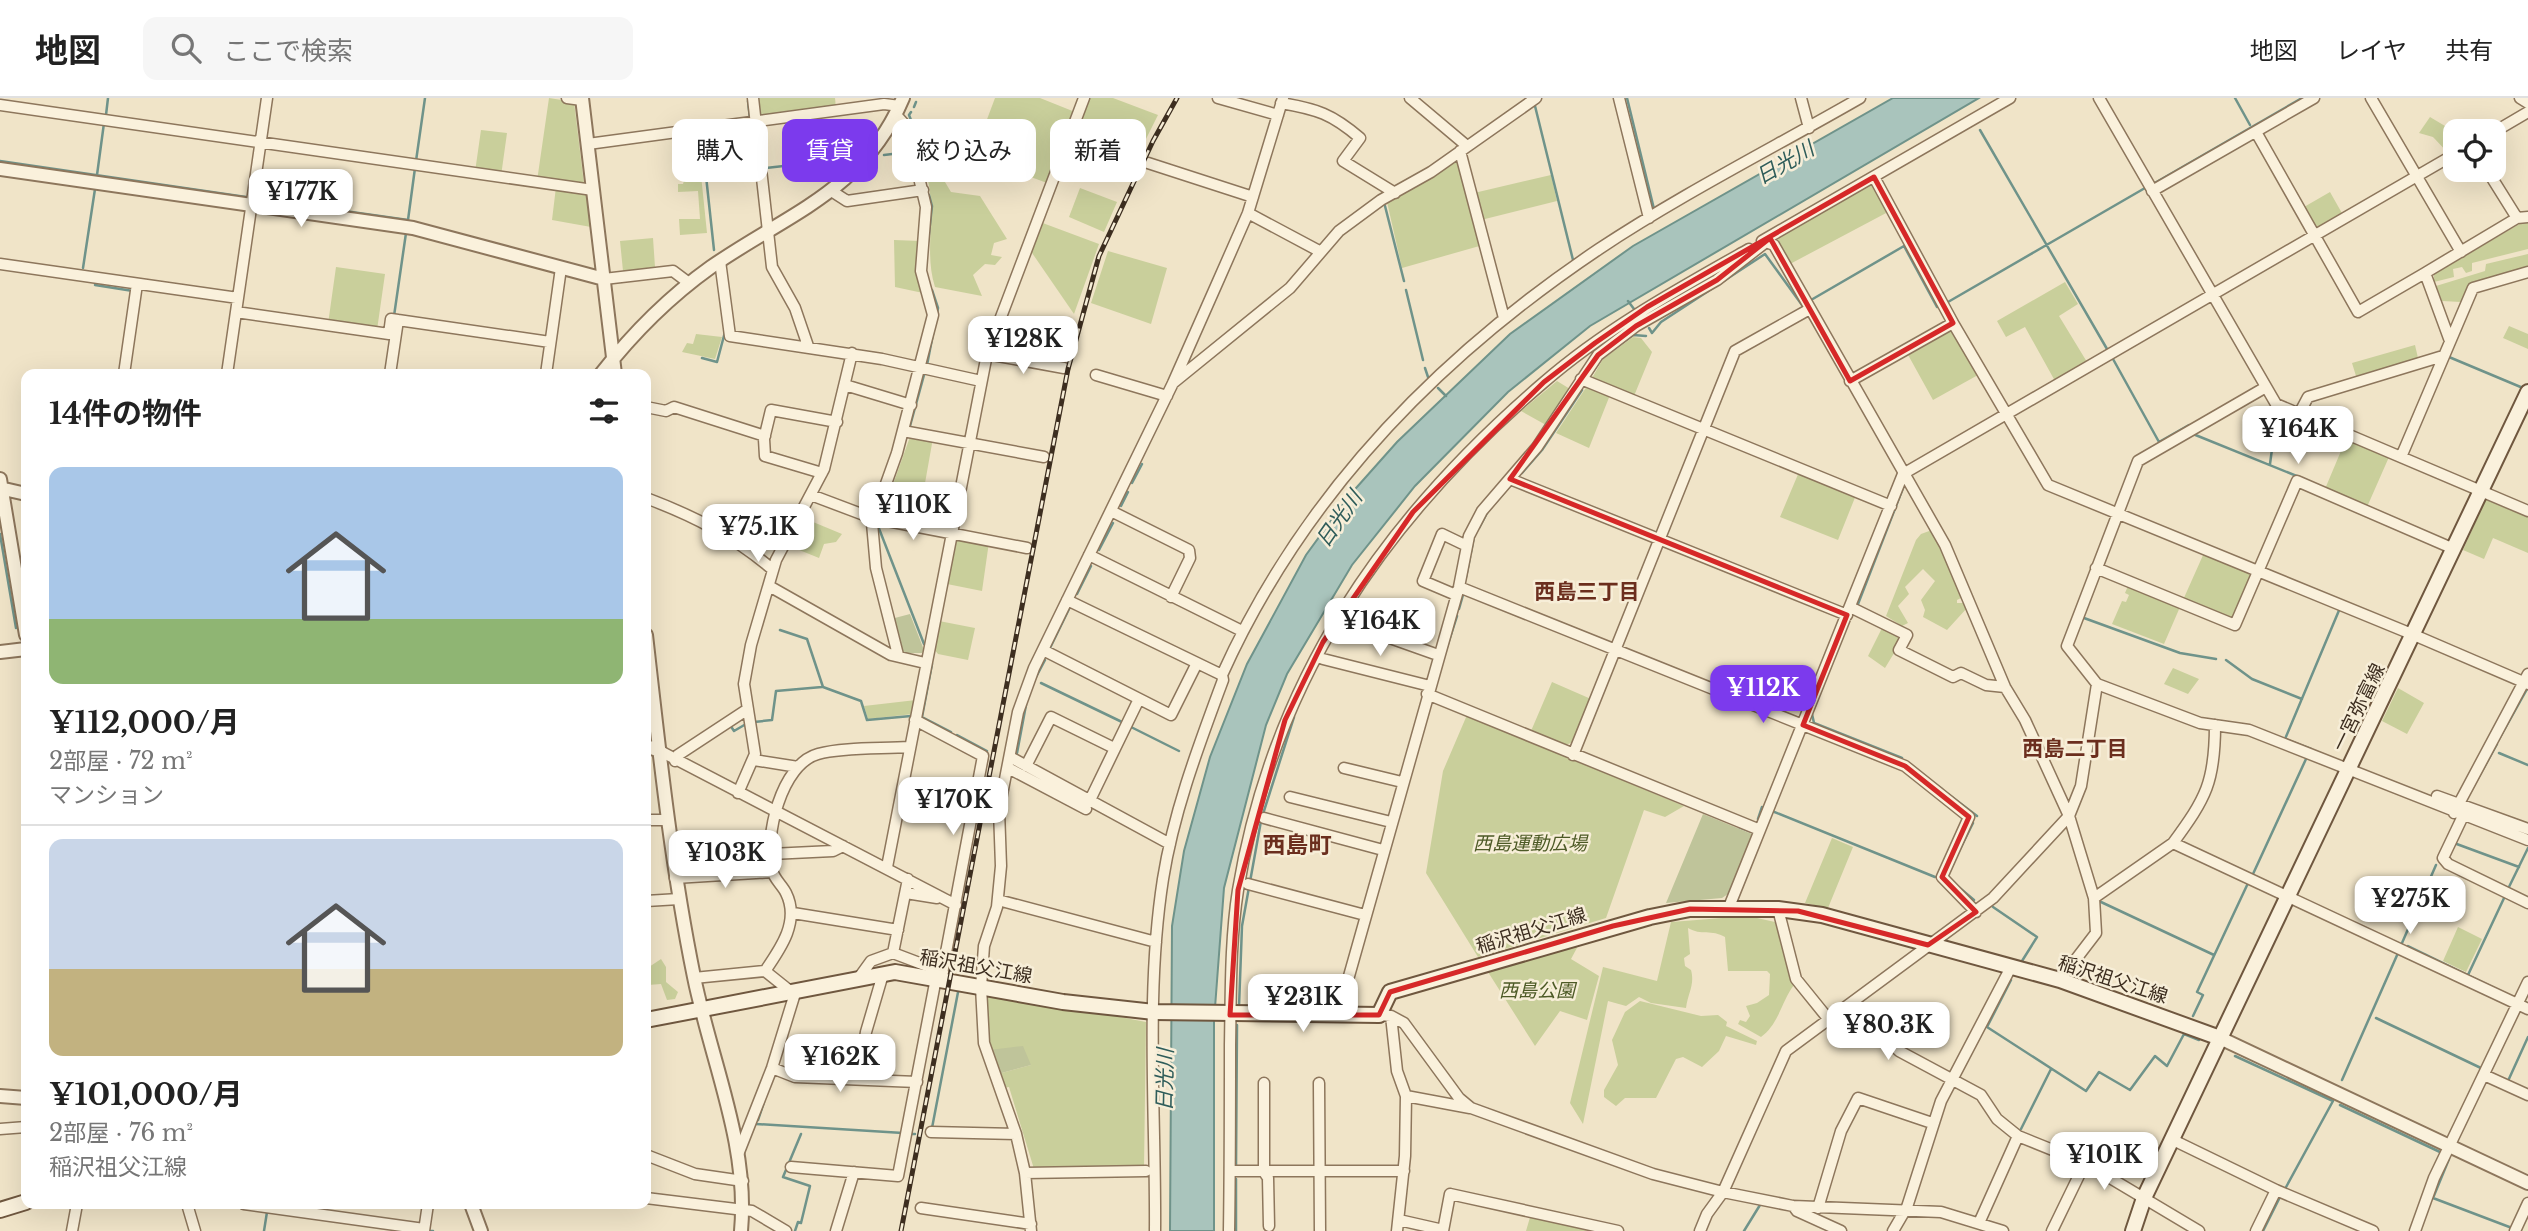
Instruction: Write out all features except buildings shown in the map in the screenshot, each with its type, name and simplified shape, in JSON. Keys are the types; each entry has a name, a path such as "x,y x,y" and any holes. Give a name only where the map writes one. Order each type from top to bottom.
{"main road":[{"name":"一宮弥富線","path":"2220,1038 2528,393"},
{"name":"稲沢祖父江線","path":"651,1019 883,974 909,973 940,976 981,987 1077,1004 1156,1012 1385,1015 1390,992 1625,923 1690,909 1729,907 1778,909 1822,915 2060,980 2220,1038"},
{"path":"2133,1231 2144,1198 2220,1038"},
{"path":"0,1210 21,1204"}],"street":[{"path":"228,369 267,98"},
{"path":"567,98 582,99 614,369"},
{"path":"753,98 756,119"},
{"path":"887,867 987,354 1084,98"},
{"path":"1218,98 1278,115"},
{"path":"1312,108 1319,98"},
{"path":"1410,98 1463,149 1504,318"},
{"path":"1173,383 1290,288 1339,231 1536,98"},
{"path":"1619,98 1649,218"},
{"path":"1801,98 1808,128"},
{"path":"1156,1231 1156,942 1170,845 1191,768 1223,680 1222,675 1242,631 1299,534 1363,453 1459,355 1504,318 1600,248 1860,98"},
{"path":"1229,1231 1229,1015 1231,948 1238,890 1264,781 1285,720 1323,642 1368,572 1413,512 1544,382 1595,343 1647,307 2010,98"},
{"path":"2099,98 2276,404 2528,511"},
{"path":"2152,191 2314,98"},
{"path":"2371,98 2460,252"},
{"path":"2520,98 2528,103"},
{"path":"921,1208 1031,1227 1025,1173 1016,1133 984,1043 981,987 984,946 998,900 999,810 1018,712 1043,650 1167,396 1248,213 1282,100 1335,117 1360,138 1343,161 1395,193"},
{"path":"768,119 884,104 900,106"},
{"path":"0,105 593,190"},
{"path":"898,654 876,568 872,518 911,405 933,316 921,271 926,207 900,106"},
{"path":"605,369 640,327 689,284 720,261 833,191 864,160 900,106"},
{"path":"2506,125 2528,113"},
{"path":"588,144 672,132"},
{"path":"2256,132 2358,312 2517,218 2528,217"},
{"path":"1729,907 1903,474 2443,161"},
{"path":"1149,163 1253,197"},
{"path":"0,169 413,228 604,279 673,271 689,284"},
{"path":"1874,177 1953,323 2048,485 2527,680 2458,811 2443,858 2448,864 2528,903"},
{"path":"763,182 772,267 795,308 808,346"},
{"path":"2494,182 2517,218"},
{"path":"833,191 847,201 923,190"},
{"path":"1248,213 1321,252"},
{"path":"1338,1015 1458,591 1467,545 1482,510 1537,447 1598,355 1636,326 1717,280 1766,242 1774,245 1808,310 1945,545 2006,687 2025,720 2069,816 2094,898 2096,933 2060,980"},
{"path":"720,261 730,336 808,346 981,381"},
{"path":"0,264 238,298"},
{"path":"547,369 561,268"},
{"path":"2401,457 2473,288 2528,272"},
{"path":"2425,273 2450,341"},
{"path":"125,369 137,284"},
{"path":"1573,755 1735,351 1808,310"},
{"path":"236,312 389,334 391,319 550,342"},
{"path":"391,369 398,320"},
{"path":"1850,381 1953,323"},
{"path":"738,793 754,760 746,671 772,569 822,473 852,354"},
{"path":"987,354 1064,368"},
{"path":"2299,414 2308,397 2443,356"},
{"path":"1096,374 1167,396"},
{"path":"1581,379 1891,506"},
{"path":"845,384 911,405"},
{"path":"2266,387 2138,461 2067,646 2097,684 2200,723 2249,730 2528,840"},
{"path":"651,408 666,411 674,407 765,436"},
{"path":"822,473 765,456 765,436 771,410 837,422"},
{"path":"903,431 1044,457"},
{"path":"1510,479 1907,635 1899,650 1953,677 1961,673 1986,685 2006,687"},
{"path":"2096,568 2235,625 2297,481 2454,549"},
{"path":"1,485 21,492"},
{"path":"1,485 21,587"},
{"path":"811,495 872,518 1027,548"},
{"path":"651,500 717,529 744,545 772,569"},
{"path":"1111,511 1189,551 1190,558 1171,597"},
{"path":"1467,545 1442,534 1423,581 1458,591 1616,649 1905,766 1969,817 1941,877 1976,912"},
{"path":"1089,555 1242,631"},
{"path":"769,586 891,654 925,663"},
{"path":"1067,600 1222,675"},
{"path":"1345,622 1438,655"},
{"path":"0,652 21,650"},
{"path":"1043,650 1171,715 1197,663"},
{"path":"1323,660 1428,690 1573,755 1760,830"},
{"path":"651,676 679,899 701,1008 739,1152 743,1181 741,1231"},
{"path":"1700,1231 1707,1214 1723,1192 1786,1051 1976,912 2053,837 2069,816 2081,786 2097,684"},
{"path":"1088,804 1139,699"},
{"path":"675,761 678,755 748,709"},
{"path":"1026,766 1051,717 1114,748"},
{"path":"790,1167 898,1176 956,905 983,756 915,720"},
{"path":"2094,898 2173,843 2204,801 2215,757 2215,725"},
{"path":"765,971 782,947 793,913 788,896 773,872 772,853 775,812 779,798 798,767 817,754 909,747"},
{"path":"651,748 887,867 956,905"},
{"path":"754,760 798,767"},
{"path":"1009,763 1026,766 1088,804"},
{"path":"1009,763 1170,845"},
{"path":"1344,768 1402,782"},
{"path":"2437,796 2458,811 2528,829"},
{"path":"1290,797 1391,822"},
{"path":"1264,818 1383,850"},
{"path":"651,820 668,820"},
{"path":"2173,843 2528,1009"},
{"path":"772,853 833,851 843,846"},
{"path":"675,877 773,872"},
{"path":"893,953 908,879"},
{"path":"1248,884 1365,915"},
{"path":"906,893 946,899"},
{"path":"651,901 679,899"},
{"path":"998,900 1156,942"},
{"path":"1778,909 1796,979 1830,1021"},
{"path":"793,913 898,930"},
{"path":"858,979 871,961 893,953 940,976"},
{"path":"1893,1231 1905,1212 1933,1123 2011,967"},
{"path":"694,978 765,971 793,991 772,1068 739,1152"},
{"path":"858,1079 866,1032 883,974"},
{"path":"2415,1231 2450,1146 2528,982"},
{"path":"1852,1004 1899,1051 1981,1095 1997,1119 2018,1136 2085,1163 2199,1231"},
{"path":"1385,1015 1397,1071 1406,1096 1404,1171 1398,1226 1443,1230 1450,1194 1618,1231"},
{"path":"1385,1015 1404,1023 1459,1098 1472,1108"},
{"path":"2220,1038 2528,1183"},
{"path":"772,1068 795,1077 917,1082"},
{"path":"2484,1074 2528,1095"},
{"path":"1264,1083 1264,1172 1268,1178 1269,1226"},
{"path":"1320,1083 1321,1231"},
{"path":"0,1096 21,1098"},
{"path":"1406,1096 1472,1108 1653,1174 1723,1192 1793,1206 1941,1212 2003,1231"},
{"path":"1818,1208 1841,1131 1858,1098 1933,1123"},
{"path":"0,1129 21,1127"},
{"path":"931,1132 1016,1133"},
{"path":"1979,1223 2018,1136"},
{"path":"2173,1140 2276,1190 2373,1231"},
{"path":"651,1158 695,1174 743,1181"},
{"path":"2052,1231 2085,1163"},
{"path":"1025,1173 1146,1171"},
{"path":"1230,1171 1404,1171"},
{"path":"836,1231 854,1172"},
{"path":"2256,1231 2276,1190"},
{"path":"651,1199 752,1211 786,1231"},
{"path":"2515,1231 2528,1203"},
{"path":"1793,1206 1797,1211 1841,1231"},
{"path":"72,1231 76,1209"},
{"path":"188,1209 195,1231"},
{"path":"279,1209 424,1230 427,1209"},
{"path":"473,1209 481,1231"}],"highlighted area":[{"path":"1874,177 1953,323 1850,381 1770,238 1717,280 1636,326 1598,355 1510,479 1847,615 1803,725 1905,766 1969,817 1942,877 1976,912 1928,945 1798,911 1690,909 1613,926 1390,992 1379,1015 1230,1015 1238,890 1285,720 1323,642 1413,512 1544,382 1595,343 1647,307"}],"green space":[{"path":"549,98 574,102 584,184 537,181"},
{"path":"757,98 835,98 836,108 762,118"},
{"path":"995,98 1040,98 1075,112 1072,119 1050,119 1050,175 1047,183 1036,179 1036,119 987,119"},
{"path":"1089,98 1113,98 1158,115 1146,139 1146,119 1081,119"},
{"path":"2430,117 2443,125 2443,148 2433,137 2419,133"},
{"path":"481,130 507,133 501,176 475,172"},
{"path":"1459,157 1483,245 1402,268 1387,202"},
{"path":"1551,175 1557,201 1481,220 1474,193"},
{"path":"702,182 707,233 680,235 679,219 700,219 698,191 678,192 678,184"},
{"path":"928,182 945,182 951,192 980,196 1007,239 994,243 991,255 1002,257 995,265 985,264 973,275 982,296 935,287 930,261"},
{"path":"1865,183 1872,185 1888,212 1790,264 1776,240 1778,234"},
{"path":"556,187 588,193 591,227 552,220"},
{"path":"1080,188 1117,202 1104,232 1069,217"},
{"path":"2330,192 2343,215 2321,227 2314,225 2304,207"},
{"path":"2528,219 2528,249 2472,263 2472,271 2466,273 2462,267 2453,269 2454,277 2434,282 2434,274"},
{"path":"1040,222 1099,244 1074,314 1030,250"},
{"path":"653,238 655,267 623,271 620,241"},
{"path":"894,240 920,241 923,293 895,287"},
{"path":"1108,251 1167,268 1151,324 1091,303"},
{"path":"2528,254 2528,267 2469,285 2461,302 2442,301 2436,286 2485,271 2486,264"},
{"path":"336,267 385,274 377,330 328,324"},
{"path":"2065,282 2078,304 2059,316 2087,362 2055,381 2025,327 2006,337 1997,321"},
{"path":"2509,326 2528,334 2528,349 2503,338"},
{"path":"1951,329 1978,375 1933,400 1907,353"},
{"path":"696,334 722,337 715,359 682,352 687,343 693,344"},
{"path":"1633,337 1641,338 1652,352 1634,396 1592,378 1603,359"},
{"path":"2415,345 2418,358 2356,376 2352,363"},
{"path":"1557,381 1570,389 1546,425 1521,411"},
{"path":"1587,386 1610,395 1589,448 1556,433"},
{"path":"911,434 933,438 922,500 927,501 922,526 881,518"},
{"path":"2346,439 2389,457 2367,507 2325,489"},
{"path":"1799,472 1856,495 1838,540 1780,517"},
{"path":"2487,497 2528,515 2528,553 2493,538 2484,559 2463,550"},
{"path":"801,517 842,534 836,542 824,544 819,558 787,545"},
{"path":"1932,530 1963,597 1957,600 1957,603 1964,603 1967,608 1947,630 1923,617 1925,610 1921,600 1935,581 1923,569 1905,587 1909,594 1898,606 1908,623 1902,626 1886,616 1916,540 1921,534"},
{"path":"956,537 989,542 982,591 947,584"},
{"path":"2204,553 2248,571 2251,578 2236,617 2229,619 2183,600"},
{"path":"2128,586 2180,607 2164,644 2112,624 2122,601 2126,602 2129,595 2125,593"},
{"path":"910,614 924,650 922,653 904,653 901,650 891,619"},
{"path":"939,621 975,628 968,660 938,654 934,649"},
{"path":"1883,626 1902,640 1885,668 1868,656"},
{"path":"2173,668 2199,679 2188,694 2164,684"},
{"path":"1552,682 1591,699 1575,741 1566,745 1531,731"},
{"path":"2398,688 2424,703 2407,734 2382,721"},
{"path":"916,700 913,714 868,719 864,706"},
{"name":"西島運動広場","path":"1467,715 1684,806 1665,817 1644,810 1606,918 1478,957 1426,873 1443,771"},
{"path":"1703,814 1752,834 1728,894 1722,898 1666,903"},
{"path":"1832,838 1853,847 1828,908 1805,903"},
{"path":"1748,916 1775,922 1794,985 1772,1026 1761,1037 1738,1024 1740,1020 1746,1022 1750,1016 1746,1006 1769,995 1770,974 1767,971 1728,971 1725,937 1688,928 1690,954 1684,958 1685,966 1691,970 1692,980 1686,1008 1651,1003 1639,997 1626,1006 1608,1001 1583,1124 1570,1103 1603,967 1657,981 1671,922"},
{"path":"2458,927 2482,939 2466,972 2443,961"},
{"name":"西島公園","path":"1578,946 1571,959 1599,976 1587,1020 1560,1011 1535,1046 1488,972"},
{"path":"661,959 666,967 666,982 678,992 675,999 667,1000 661,984 651,985 651,966"},
{"path":"990,992 1146,1022 1144,1168 1034,1169 1009,1087 1003,1088 998,1074 1031,1065 989,1050 985,998"},
{"path":"1640,1001 1701,1016 1718,1015 1727,1022 1726,1026 1757,1041 1756,1045 1726,1036 1719,1051 1702,1067 1683,1057 1676,1059 1656,1098 1625,1098 1616,1106 1604,1097 1604,1090 1618,1065 1612,1040 1625,1012"},
{"path":"1023,1046 1031,1065 998,1074 989,1050"},
{"path":"1531,1214 1606,1231 1526,1231"}],"water":[{"name":"日光川","path":"1893,98 1979,98 1590,326 1508,392 1415,486 1352,565 1287,674 1266,725 1224,888 1214,1021 1214,1231 1170,1231 1172,926 1184,851 1210,757 1247,664 1306,555 1349,496 1397,442 1510,334 1633,246"}],"waterway":[{"path":"106,115 108,98"},
{"path":"416,161 425,98"},
{"path":"1627,98 1654,209"},
{"path":"2235,98 2250,125"},
{"path":"2153,184 2302,98"},
{"path":"748,101 750,119"},
{"path":"914,107 916,102"},
{"path":"1535,106 1573,260"},
{"path":"911,112 911,119"},
{"path":"97,175 104,123"},
{"path":"1980,130 2107,349"},
{"path":"884,155 892,154"},
{"path":"0,161 246,197"},
{"path":"768,168 782,166"},
{"path":"260,199 408,220 415,168"},
{"path":"707,182 714,250"},
{"path":"1948,302 2145,188"},
{"path":"83,268 95,189"},
{"path":"928,242 932,206 929,195"},
{"path":"1385,206 1404,281"},
{"path":"394,316 406,233"},
{"path":"1811,300 1904,246 1937,307 1940,306"},
{"path":"1649,328 1652,333 1661,322 1765,254 1802,305"},
{"path":"95,285 133,291"},
{"path":"927,365 938,308 932,290"},
{"path":"1406,290 1423,360"},
{"path":"1628,301 1634,309"},
{"path":"702,358 717,362 725,332"},
{"path":"1615,348 1633,335 1646,336"},
{"path":"2449,357 2523,388"},
{"path":"2113,359 2159,442 2189,425"},
{"path":"1592,373 1599,362"},
{"path":"1425,368 1428,377"},
{"path":"910,426 924,375"},
{"path":"1438,388 1446,396"},
{"path":"1522,473 1542,450 1582,390"},
{"path":"2270,464 2277,412 2290,417"},
{"path":"2193,434 2304,479"},
{"path":"1132,483 1142,464"},
{"path":"1490,509 1509,487"},
{"path":"1858,604 1903,488"},
{"path":"1121,506 1128,492"},
{"path":"1479,528 1487,513"},
{"path":"1099,550 1113,523"},
{"path":"878,526 924,644"},
{"path":"0,534 16,628"},
{"path":"1471,552 1474,536"},
{"path":"1466,577 1470,557"},
{"path":"1077,594 1091,566"},
{"path":"1459,609 1463,595"},
{"path":"2311,749 2285,739 2340,608"},
{"path":"1050,648 1069,609"},
{"path":"1444,656 1457,616"},
{"path":"2084,618 2180,653 2216,659"},
{"path":"780,630 807,639 823,687 861,701 867,720 911,716"},
{"path":"1035,679 1045,660"},
{"path":"2226,660 2252,679 2302,699"},
{"path":"932,664 922,717 951,732"},
{"path":"1041,683 1122,722"},
{"path":"754,722 772,720 776,691 822,687"},
{"path":"2498,741 2527,689"},
{"path":"1017,753 1026,705"},
{"path":"1812,714 1814,723 1902,758"},
{"path":"1263,814 1294,717"},
{"path":"730,725 734,731 746,724"},
{"path":"1131,727 1179,751"},
{"path":"957,735 987,751"},
{"path":"2466,800 2497,744"},
{"path":"2499,753 2528,765"},
{"path":"2253,874 2306,759"},
{"path":"1015,766 1056,788"},
{"path":"1935,784 1942,789"},
{"path":"1948,794 1977,816"},
{"path":"1086,804 1105,814"},
{"path":"1758,819 1762,807"},
{"path":"1772,811 1935,877"},
{"path":"1239,1007 1242,926 1261,821"},
{"path":"1956,857 1973,823"},
{"path":"1739,827 1752,832"},
{"path":"2454,843 2519,867"},
{"path":"2508,889 2528,848"},
{"path":"2402,943 2436,865"},
{"path":"2193,1016 2203,995 2197,992 2249,881"},
{"path":"1955,884 1974,900"},
{"path":"2468,975 2505,896"},
{"path":"2101,902 2214,955"},
{"path":"1993,907 2037,937 2022,961"},
{"path":"2408,946 2515,998"},
{"path":"2342,1080 2398,953"},
{"path":"2011,980 1987,1027 2086,1091 2099,1072 2130,1090 2155,1056 2167,1066 2184,1034 2199,1040"},
{"path":"932,1128 959,987"},
{"path":"2376,1018 2483,1069"},
{"path":"1236,1167 1237,1025"},
{"path":"2508,1081 2528,1037"},
{"path":"2235,1056 2333,1101 2285,1189"},
{"path":"2021,1129 2051,1069"},
{"path":"758,1120 764,1102"},
{"path":"2340,1105 2440,1152"},
{"path":"756,1124 903,1133"},
{"path":"795,1231 798,1222 801,1223 810,1186 783,1177 801,1134"},
{"path":"2449,1159 2433,1198 2512,1228"},
{"path":"1236,1179 1236,1231"},
{"path":"2263,1231 2280,1197"},
{"path":"1744,1231 1760,1205"},
{"path":"264,1231 267,1212"}],"railway":[{"path":"901,1231 1068,369 1099,256 1153,141 1177,98"}],"district":[{"name":"西島三丁目","path":"1587,592"},
{"name":"西島二丁目","path":"2075,749"},
{"name":"西島町","path":"1297,845"}]}
